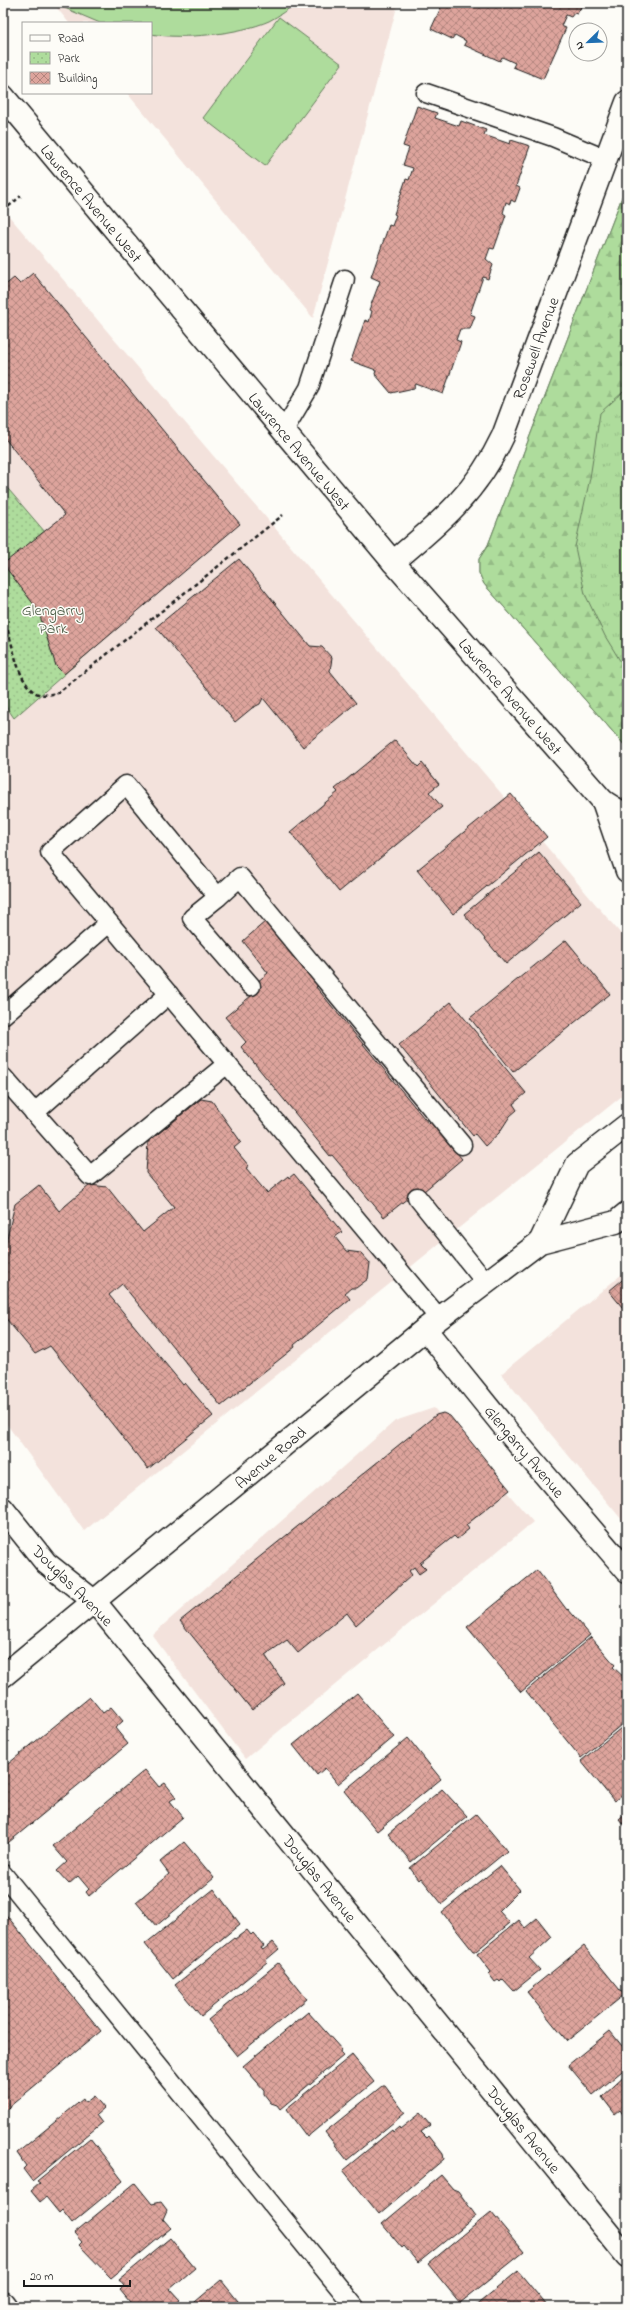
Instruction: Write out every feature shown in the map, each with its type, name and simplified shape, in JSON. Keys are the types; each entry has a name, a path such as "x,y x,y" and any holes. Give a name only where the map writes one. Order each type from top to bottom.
{"main road":[{"name":"Lawrence Avenue West","path":"3,96 393,562 603,801 627,816"},
{"name":"Rosewell Avenue","path":"393,562 451,513 491,460 503,436 605,158 626,105"},
{"name":"Lawrence Avenue West","path":"603,801 627,871"},
{"name":"Avenue Road","path":"540,1242 577,1164 627,1125"},
{"name":"Avenue Road","path":"3,1676 432,1324 540,1242 616,1222 627,1213"},
{"name":"Glengarry Avenue","path":"432,1324 509,1433 627,1571"},
{"name":"Douglas Avenue","path":"3,1509 46,1563 95,1602 627,2256"},
{"path":"3,2303 6,2307"}],"lane":[{"path":"426,93 553,137 605,158"},
{"path":"284,430 309,388 345,279"},
{"path":"218,897 126,785 50,852 227,1064 432,1324"},
{"path":"251,986 192,918 240,877 462,1145"},
{"path":"3,1015 109,923"},
{"path":"34,1113 169,994"},
{"path":"3,1077 90,1176 227,1064"},
{"path":"417,1197 486,1283"},
{"path":"3,1874 355,2307"}],"path":[{"path":"3,211 21,196"},
{"path":"3,617 22,675 35,693 46,695 58,692 283,515"}],"shaded area":[{"path":"53,3 398,3 313,318 128,94 152,94 152,22 68,22"},
{"path":"3,209 627,941 627,1092 84,1531 3,1419"},
{"path":"627,1270 627,1526 501,1374"},
{"path":"434,1408 533,1522 245,1759 152,1635 395,1421"}],"green space":[{"path":"53,3 297,3 280,15 257,26 211,35 164,36 152,34 152,22 98,22"},
{"path":"279,17 342,64 265,166 203,118"},
{"path":"627,184 627,748 484,584 479,573 479,559 488,545"},
{"path":"627,184 627,393 623,392 600,413 590,478 575,547 585,594 605,636 627,672 627,748 484,584 479,573 479,559 488,545"},
{"name":"Glengarry Park","path":"3,483 123,623 14,718 3,702"}],"building":[{"path":"443,3 583,3 577,14 574,13 571,17 566,15 561,26 566,28 543,79 513,67 515,63 502,57 500,61 464,45 466,41 455,35 452,39 431,29"},
{"path":"417,106 437,113 435,118 459,126 461,121 486,130 484,135 510,144 511,140 530,146 516,186 520,188 515,202 511,200 510,204 506,202 503,213 506,215 494,249 490,248 486,259 493,265 488,279 483,277 470,314 475,316 470,329 460,329 456,340 461,342 443,394 416,384 414,388 391,393 375,374 376,370 351,361 365,320 369,322 372,311 369,310 380,281 371,277 389,225 392,226 396,215 394,214 406,179 409,180 413,168 403,165 409,148 403,146"},
{"path":"33,273 240,524 64,674 56,666 38,610 3,564 65,515 3,436 3,287 14,278 20,284"},
{"path":"239,559 310,646 322,647 332,658 330,671 356,703 303,747 263,698 260,704 252,708 235,722 156,627"},
{"path":"395,740 418,767 422,763 439,784 429,792 442,807 339,892 290,832 338,792 335,789"},
{"path":"511,794 547,837 453,914 417,870"},
{"path":"539,852 581,902 506,964 464,914"},
{"path":"266,921 319,985 316,987 429,1124 431,1122 462,1159 411,1202 408,1198 384,1217 332,1155 330,1156 241,1047 246,1042 225,1017 251,996 247,990 268,973 243,941"},
{"path":"566,940 610,994 513,1072 470,1018"},
{"path":"451,1002 526,1093 513,1104 517,1110 510,1116 499,1133 485,1146 475,1134 473,1136 399,1045"},
{"path":"201,1099 212,1101 241,1142 234,1148 249,1166 246,1168 267,1193 288,1176 289,1178 294,1174 342,1232 335,1237 346,1251 361,1253 370,1263 368,1279 356,1288 351,1288 345,1293 350,1299 294,1345 295,1347 221,1406 122,1284 109,1295 183,1385 185,1383 213,1416 148,1469 50,1346 35,1354 3,1315 3,1255 15,1204 39,1185 59,1211 90,1185 107,1187 143,1232 174,1207 146,1173 148,1142"},
{"path":"627,1276 627,1313 609,1291"},
{"path":"443,1413 450,1416 510,1490 466,1525 469,1529 457,1539 454,1536 420,1563 426,1569 419,1574 414,1567 409,1571 412,1575 356,1625 347,1613 298,1653 287,1640 265,1655 284,1683 252,1710 180,1621 436,1415"},
{"path":"537,1570 567,1610 568,1609 590,1635 521,1692 467,1627"},
{"path":"591,1637 615,1665 613,1667 627,1680 627,1720 581,1758 526,1691"},
{"path":"357,1693 394,1737 338,1784 325,1768 317,1775 293,1745"},
{"path":"90,1697 103,1713 111,1707 123,1721 115,1728 128,1744 3,1847 3,1768"},
{"path":"627,1723 627,1791 614,1801 581,1761"},
{"path":"408,1738 441,1779 377,1831 344,1791"},
{"path":"145,1770 159,1787 165,1783 176,1797 170,1801 183,1817 89,1896 86,1892 89,1889 78,1876 69,1884 57,1871 67,1862 53,1846"},
{"path":"442,1789 467,1816 411,1862 388,1834"},
{"path":"627,1812 627,1829 619,1819"},
{"path":"476,1814 507,1851 442,1904 421,1878 419,1880 410,1868"},
{"path":"184,1842 214,1878 156,1926 136,1902 169,1874 160,1862"},
{"path":"500,1866 520,1890 499,1911 510,1923 476,1951 473,1951 442,1912"},
{"path":"214,1889 240,1924 173,1979 145,1944"},
{"path":"3,1911 101,2031 3,2112"},
{"path":"537,1918 552,1937 529,1958 540,1970 514,1991 503,1979 500,1982 498,1980 495,1982 489,1974 491,1972 477,1954 519,1920 525,1928"},
{"path":"247,1930 251,1935 253,1933 264,1946 261,1948 263,1950 273,1942 279,1949 266,1960 267,1962 201,2016 175,1985 234,1938 235,1939"},
{"path":"584,1946 624,1995 567,2041 527,1992"},
{"path":"278,1963 307,1999 237,2056 208,2020"},
{"path":"308,2012 342,2050 340,2051 343,2056 280,2109 277,2105 271,2103 264,2094 264,2090 243,2066"},
{"path":"610,2031 627,2052 627,2067 593,2095 568,2065"},
{"path":"352,2055 374,2082 307,2137 286,2109"},
{"path":"627,2074 627,2115 624,2116 620,2110 615,2114 602,2097"},
{"path":"382,2086 385,2086 405,2113 347,2160 325,2132"},
{"path":"94,2096 104,2108 96,2115 102,2123 32,2181 23,2169 26,2166 17,2153 83,2099 85,2103"},
{"path":"420,2113 430,2125 421,2132 427,2138 429,2136 443,2154 444,2159 379,2214 343,2170 392,2130 393,2132 399,2127 400,2129"},
{"path":"90,2138 123,2181 72,2223 62,2210 59,2213 46,2197 40,2202 31,2191 40,2183 37,2181"},
{"path":"441,2175 453,2189 458,2191 476,2216 418,2263 404,2246 402,2248 382,2224"},
{"path":"135,2183 152,2204 161,2202 167,2210 163,2219 171,2228 111,2278 79,2245 82,2242 74,2233"},
{"path":"491,2212 524,2252 460,2303 428,2264"},
{"path":"170,2238 195,2268 170,2289 180,2300 172,2307 134,2307 120,2290 124,2286 119,2280"},
{"path":"518,2271 548,2307 474,2307"},
{"path":"221,2280 242,2306 241,2307 189,2307"}]}
